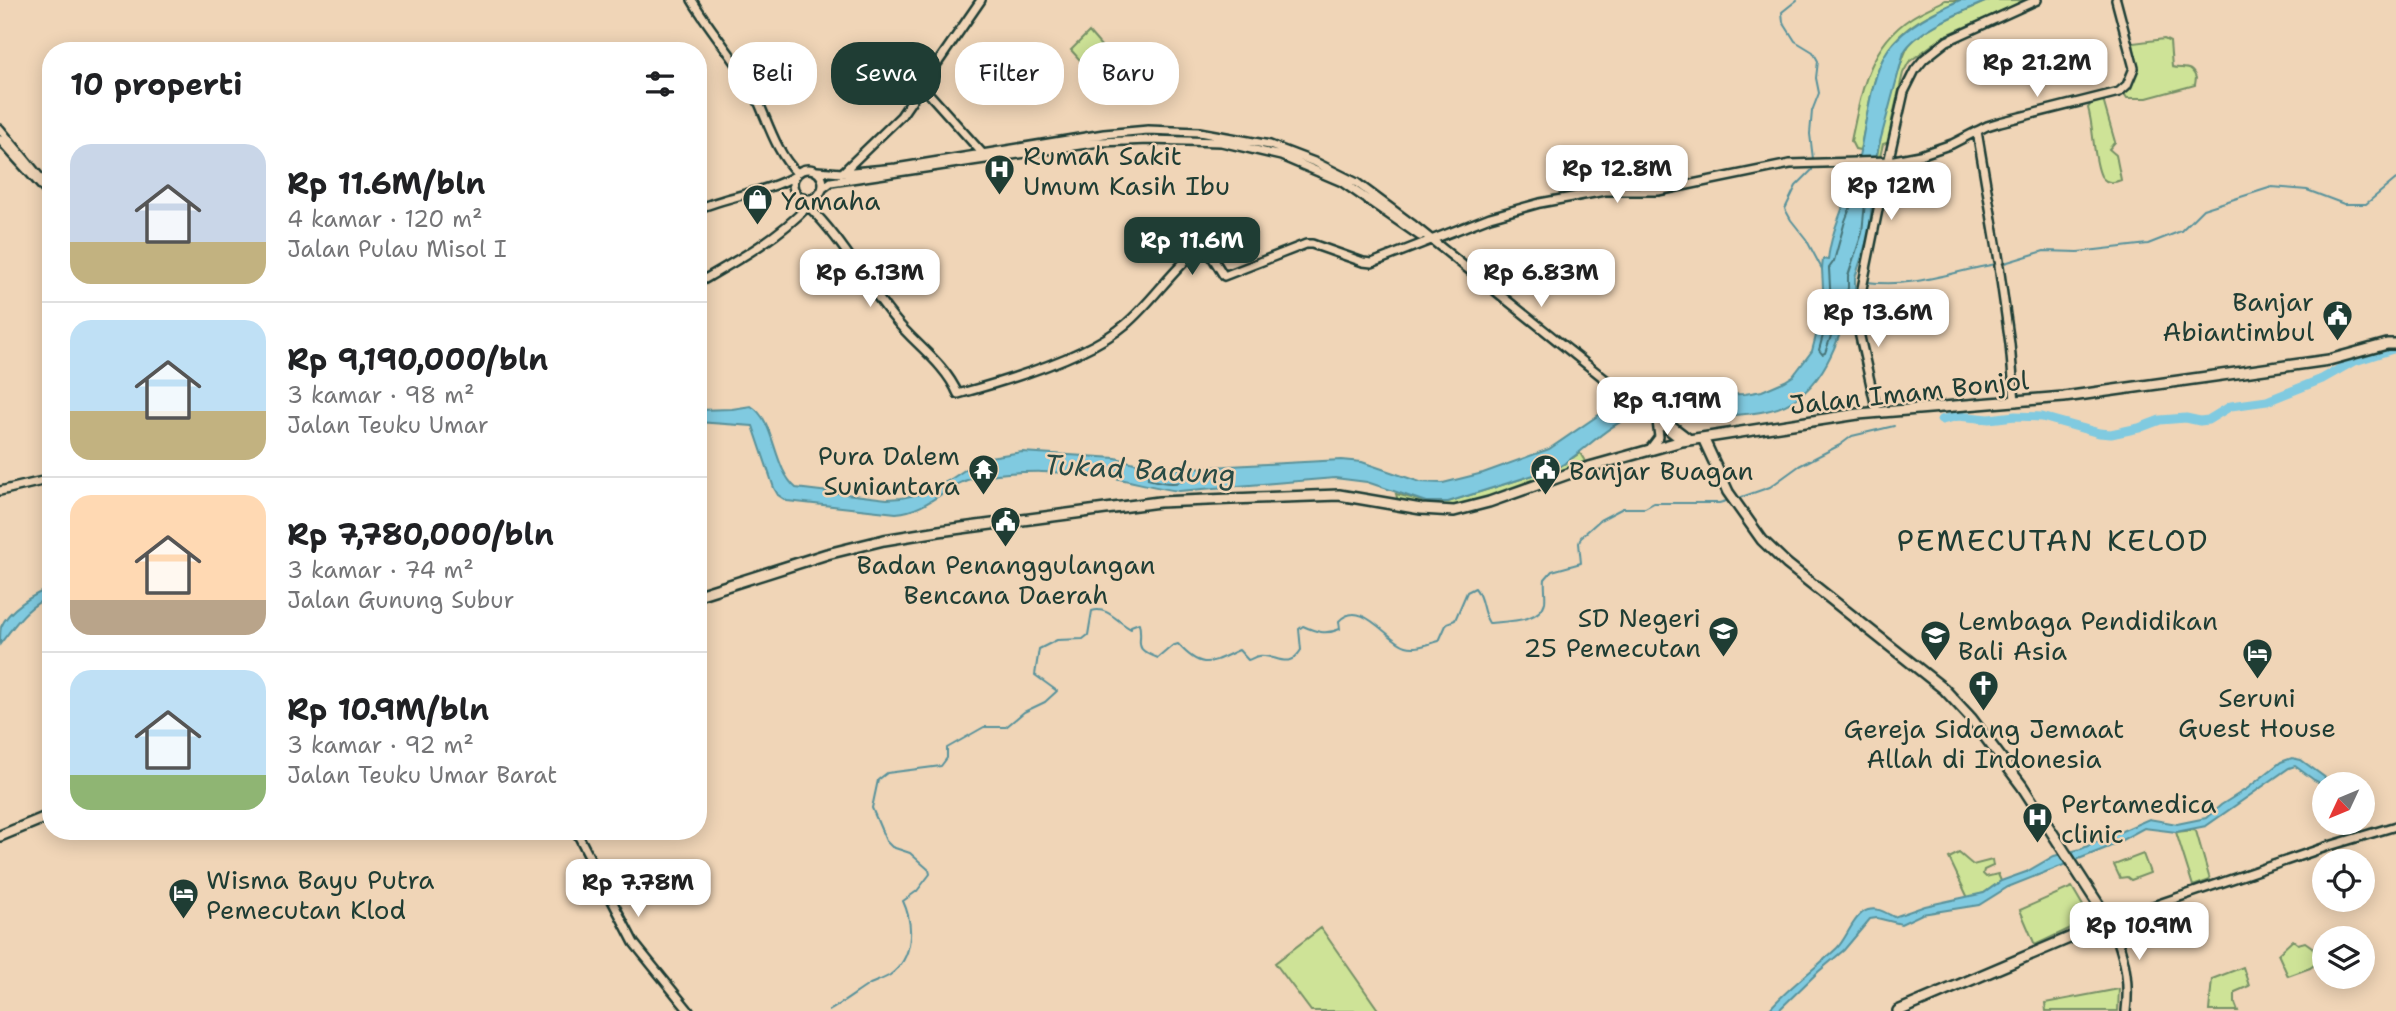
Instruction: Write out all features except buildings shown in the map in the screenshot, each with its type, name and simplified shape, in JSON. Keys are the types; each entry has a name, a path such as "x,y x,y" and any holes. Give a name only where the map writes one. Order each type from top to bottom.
{"highway":[{"name":"Jalan Imam Bonjol","path":"707,592 814,557 893,538 1159,502 1339,495 1435,511 1454,511 1489,502 1582,469 1703,438 1877,412 2054,399 2329,360 2393,342"},
{"path":"1703,438 1728,492 1754,531 1787,564 1952,697 1997,752 2109,921 1898,1011"},
{"path":"0,836 42,819"}],"street":[{"path":"692,0 711,32 750,84 786,162 796,174"},
{"path":"941,60 981,0"},
{"path":"1877,412 1857,322 1885,161 1904,92 1924,59 1947,41 2037,0"},
{"path":"796,174 793,187 798,195 826,225 893,318 948,375 958,394 1039,368 1113,335 1202,247 1209,252 1224,276 1306,244 1367,263 1377,262 1501,213 1540,203 1605,191 1658,191 1802,164 1885,161 1920,155 2000,122 2123,89 2134,68 2116,0"},
{"path":"842,177 909,105"},
{"path":"939,105 983,154"},
{"path":"0,129 42,182"},
{"path":"707,277 756,247 801,213 823,188 842,177 1104,134 1148,130 1199,132 1238,138 1289,152 1343,175 1687,441"},
{"path":"1977,131 1999,263 2015,402"},
{"path":"0,139 30,168"},
{"path":"707,206 776,185 807,168 842,177 1100,142 1149,139 1221,142 1281,156 1342,182 1431,241"},
{"path":"817,172 823,179 823,188"},
{"path":"776,185 793,187"},
{"path":"798,195 801,213"},
{"path":"1649,450 1659,437 1657,419"},
{"path":"0,491 42,482"},
{"path":"2126,1011 2128,994 2124,959 2109,921 2396,826"},
{"path":"581,840 634,943 689,1011"}],"green space":[{"path":"1945,0 1960,0 1911,26 1888,50 1877,72 1860,150 1855,149 1851,141 1863,89 1885,42 1896,29 1915,15"},
{"path":"1989,0 2027,0 1944,36 1909,62 1903,73 1892,120 1890,142 1883,144 1880,157 1877,157 1896,79 1910,44 1936,24"},
{"path":"1089,32 1098,42 1079,42"},
{"path":"2164,39 2170,42 2172,67 2192,71 2196,78 2195,85 2147,98 2127,98 2123,87 2134,66 2133,43"},
{"path":"1078,43 1078,58 1071,50"},
{"path":"2103,100 2115,142 2109,149 2116,155 2121,180 2113,182 2103,179 2098,169 2088,108 2092,102"},
{"path":"1580,453 1586,463 1583,465 1465,507 1442,509 1398,501 1396,494 1426,502 1448,502 1559,467"},
{"path":"2194,830 2210,880 2193,886 2176,832"},
{"path":"1959,853 1973,865 1992,860 1993,866 1984,870 1983,874 1986,877 1998,874 2001,881 1984,893 1968,898 1949,858"},
{"path":"2143,854 2150,873 2131,880 2127,877 2120,878 2114,865"},
{"path":"2072,887 2089,916 2088,920 2035,945 2020,910"},
{"path":"1321,928 1379,1011 1311,1011 1275,963"},
{"path":"2293,940 2298,944 2305,942 2312,947 2312,967 2288,976 2278,954"},
{"path":"2243,967 2249,986 2235,992 2238,1011 2209,1011 2212,979"},
{"path":"2119,989 2118,1011 2046,1011 2045,1003"}],"water":[{"name":"Tukad Badung","path":"1960,0 1989,0 1930,28 1904,52 1877,153 1869,234 1843,326 1827,363 1816,380 1803,394 1786,405 1766,411 1734,415 1639,415 1618,423 1559,467 1448,502 1426,502 1367,482 1335,478 1179,491 1094,475 1023,472 989,475 964,481 919,507 896,513 787,501 778,495 774,488 753,426 707,423 707,410 751,406 765,422 782,468 796,488 887,499 924,493 983,458 1022,452 1116,458 1142,465 1175,469 1341,460 1362,462 1420,482 1443,483 1483,473 1549,449 1612,406 1627,405 1647,397 1745,394 1762,391 1793,376 1812,351 1824,305 1823,259 1828,260 1832,237 1855,173 1877,74 1882,60 1896,40 1931,14"},
{"path":"42,592 42,601 16,623 0,644 4,621 15,609"},
{"path":"2292,758 2301,760 2318,772 2312,772 2312,779 2295,766 2289,768 2206,826 2176,832 2144,828 2109,847 2008,887 1979,905 1922,914 1901,924 1877,918 1870,919 1844,950 1778,1011 1768,1011 1837,948 1863,912 1875,909 1894,917 1925,906 1984,893 2001,881 2026,872 2054,856 2081,849 2149,819 2177,824 2206,818 2281,762"}],"waterway":[{"path":"1797,0 1782,12 1783,22 1795,41 1813,52 1818,61 1816,78 1819,93 1812,111 1810,134 1813,159"},
{"path":"1812,165 1812,170 1796,186 1785,209 1806,239 1822,269"},
{"path":"2001,264 2044,251 2078,252 2148,244 2181,231 2203,209 2272,187 2307,190 2344,204 2366,204 2396,179"},
{"path":"1867,282 1916,281 1996,264"},
{"path":"1941,420 1958,416 1989,419 2042,417 2111,434 2160,420 2208,420 2231,406 2267,401 2322,379 2352,362 2396,348"},
{"path":"1736,499 1770,487 1799,466 1852,436 1894,426"},
{"path":"829,1011 870,984 890,975 904,960 910,941 910,930 903,901 917,891 930,874 910,853 892,847 886,841 872,808 878,780 887,773 941,766 947,758 947,748 984,727 1006,727 1024,712 1045,702 1057,691 1035,675 1039,649 1057,640 1083,639 1088,635 1092,611 1108,613 1131,629 1131,626 1139,623 1141,648 1158,658 1178,644 1194,658 1207,662 1239,650 1248,660 1258,656 1291,660 1301,650 1299,629 1303,626 1330,632 1340,629 1339,621 1348,615 1357,614 1366,617 1399,643 1418,647 1439,641 1447,623 1455,620 1467,592 1475,588 1489,623 1521,620 1536,614 1545,602 1545,579 1552,571 1581,563 1581,537 1600,520 1623,508 1645,508 1654,503 1719,503 1730,500"}],"place":[{"name":"Rumah Sakit Umum Kasih Ibu","path":"1000,197"},
{"name":"Yamaha","path":"758,227"},
{"name":"Banjar Abiantimbul","path":"2337,343"},
{"name":"Pura Dalem Suniantara","path":"983,497"},
{"name":"Banjar Buagan","path":"1546,497"},
{"name":"Badan Penanggulangan Bencana Daerah","path":"1006,548"},
{"name":"SD Negeri 25 Pemecutan","path":"1724,659"},
{"name":"Lembaga Pendidikan Bali Asia","path":"1935,662"},
{"name":"Seruni Guest House","path":"2257,681"},
{"name":"Gereja Sidang Jemaat Allah di Indonesia","path":"1984,712"},
{"name":"Pertamedica clinic","path":"2038,845"},
{"name":"Wisma Bayu Putra Pemecutan Klod","path":"183,921"}],"district":[{"name":"PEMECUTAN KELOD","path":"2053,540"}]}
